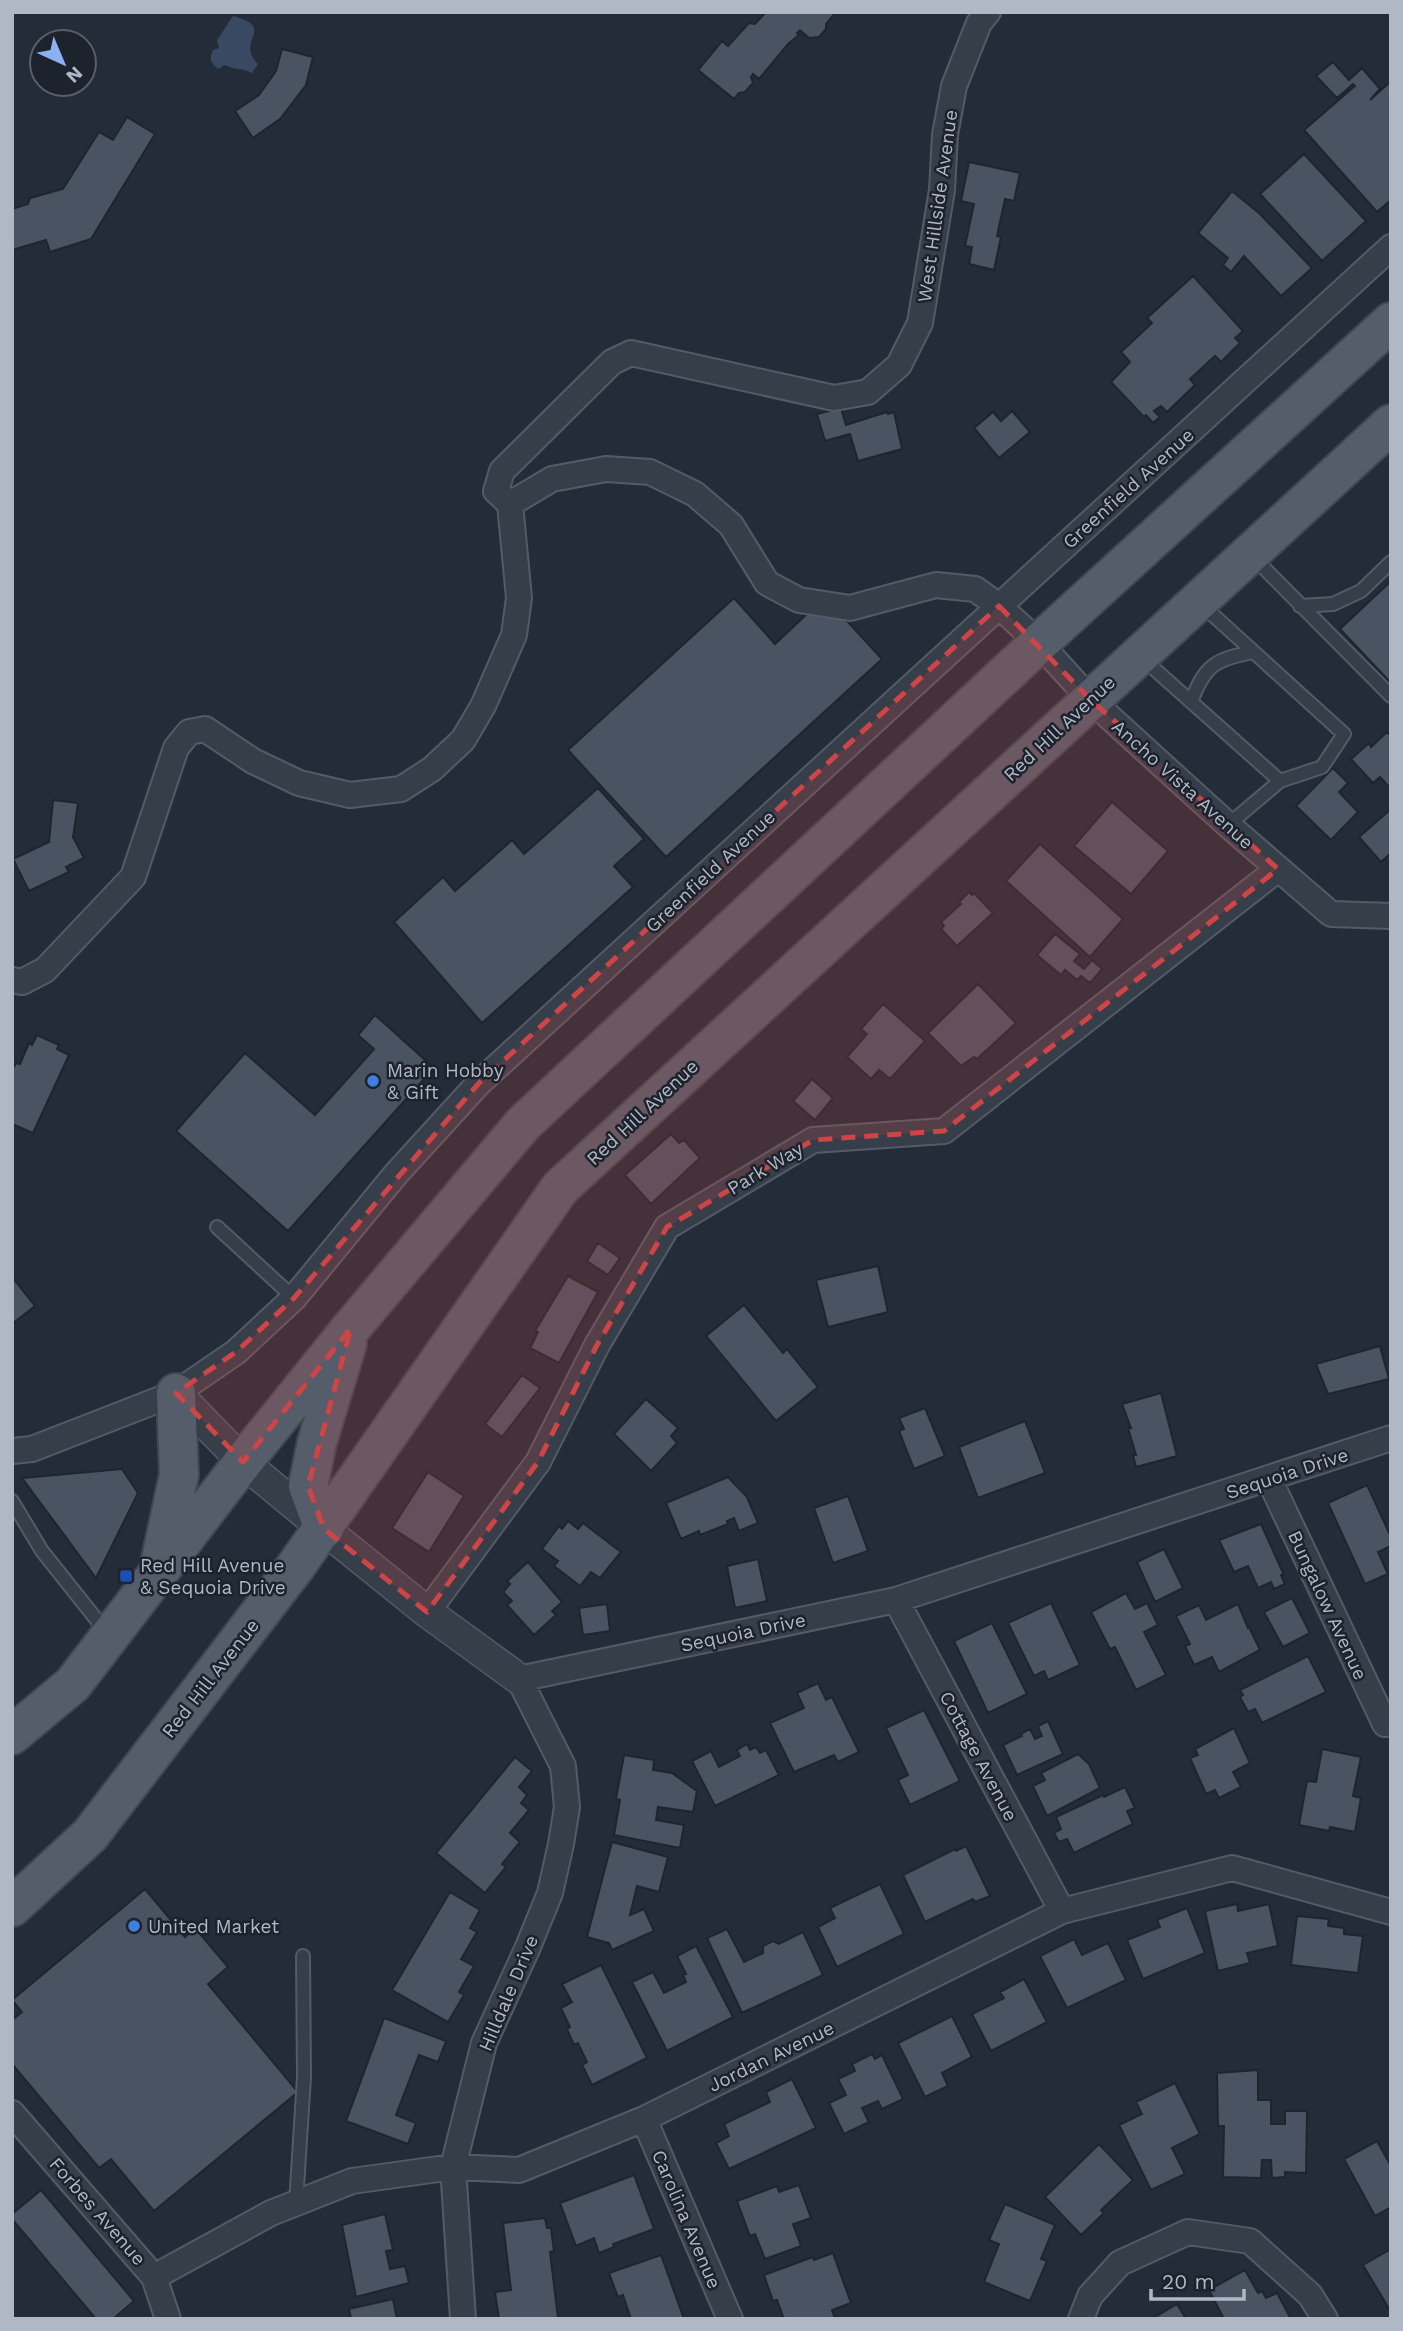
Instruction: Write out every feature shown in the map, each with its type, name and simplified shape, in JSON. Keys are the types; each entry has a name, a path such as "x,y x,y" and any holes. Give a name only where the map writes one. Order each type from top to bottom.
{"main road":[{"path":"12,1735 73,1684 243,1462 351,1328 523,1124 1040,643 1391,322"},
{"name":"Red Hill Avenue","path":"12,1907 90,1835 324,1529 560,1188 1090,699 1387,435"},
{"path":"324,1529 308,1486 317,1442 351,1328"},
{"path":"158,1573 180,1475 176,1393"}],"street":[{"name":"West Hillside Avenue","path":"510,504 496,491 502,471 612,362 631,353 834,398 868,392 900,365 920,323 942,190 945,135 954,86 979,23 988,12"},
{"name":"Greenfield Avenue","path":"12,1451 33,1449 176,1393 236,1352 294,1298 396,1174 479,1083 1391,247"},
{"name":"Ancho Vista Avenue","path":"510,504 552,479 606,469 650,472 695,494 731,525 767,583 799,600 850,608 936,585 975,589 999,606 1040,643 1090,699 1228,825 1331,914 1391,916"},
{"path":"12,980 22,982 45,970 133,877 176,748 190,732 205,729 253,761 299,783 350,795 401,789 432,769 463,740 483,706 514,635 519,598 510,504"},
{"name":"Park Way","path":"427,1612 538,1462 597,1345 667,1227 813,1140 944,1131 1278,869"},
{"path":"176,1393 243,1462 427,1612 519,1679"},
{"name":"Sequoia Drive","path":"519,1679 896,1600 1391,1438"},
{"name":"Bungalow Avenue","path":"1269,1479 1385,1724 1391,1723"},
{"name":"Cottage Avenue","path":"896,1600 1062,1911"},
{"name":"Hilldale Drive","path":"463,2319 453,2167 484,2043 550,1893 567,1807 563,1766 519,1679"},
{"name":"Jordan Avenue","path":"154,2277 271,2213 352,2181 453,2167 519,2170 644,2119 1062,1911 1232,1868 1391,1912"},
{"name":"Forbes Avenue","path":"12,2113 154,2277 169,2319"},
{"name":"Carolina Avenue","path":"644,2119 730,2319"},
{"path":"1081,2319 1090,2296 1120,2263 1188,2232 1250,2241 1310,2295 1325,2319"}],"lane":[{"path":"1250,554 1391,696"},
{"path":"1300,606 1333,604 1361,591 1391,562"},
{"path":"1198,601 1344,734 1321,767 1280,781 1228,825"},
{"path":"1191,702 1200,677 1213,663 1254,652"},
{"path":"1139,655 1280,781"},
{"path":"217,1227 294,1298"},
{"path":"12,1501 42,1551 110,1637"},
{"path":"296,2203 304,2077 303,1956"}],"highlighted area":[{"path":"999,606 1090,699 1278,869 944,1131 813,1140 667,1227 597,1345 538,1462 427,1612 324,1529 308,1486 351,1328 243,1462 176,1393 236,1352 294,1298 479,1083"}],"water":[{"path":"233,16 253,25 250,48 258,64 252,73 225,65 218,69 211,60 213,50 219,48 217,40"}],"building":[{"path":"766,12 836,12 819,37 809,38 800,30 797,33 799,35 759,79 753,74 753,83 734,99 698,70 722,41 728,46 749,23 755,24"},
{"path":"282,49 313,57 306,85 280,119 253,138 235,111 259,95 276,71"},
{"path":"1333,62 1349,80 1362,68 1380,89 1370,100 1391,81 1391,200 1377,212 1304,130 1355,86 1353,84 1337,98 1316,76"},
{"path":"127,117 155,134 91,239 50,252 46,240 12,250 12,209 28,204 30,198 63,189 99,132 113,140"},
{"path":"1304,154 1366,221 1322,261 1260,194"},
{"path":"969,162 1020,173 1014,201 1005,199 997,236 1001,237 994,270 969,264 972,247 965,246 974,204 961,201"},
{"path":"1232,191 1260,214 1312,268 1281,296 1244,256 1231,272 1223,265 1228,258 1198,233"},
{"path":"1193,276 1243,331 1235,338 1240,343 1221,362 1215,356 1190,379 1195,385 1167,412 1161,406 1154,411 1160,417 1153,423 1111,382 1130,362 1121,352 1152,323 1147,318"},
{"path":"841,408 846,425 894,412 902,449 858,461 850,434 825,441 817,414"},
{"path":"1012,411 1030,432 999,458 974,428 993,412 1001,421"},
{"path":"1391,581 1391,680 1389,681 1340,629"},
{"path":"825,597 882,659 666,857 568,750 734,598 775,644"},
{"path":"1387,732 1391,736 1391,789 1380,777 1373,783 1351,759 1369,743 1371,747"},
{"path":"1333,768 1348,783 1339,792 1358,812 1331,840 1296,806"},
{"path":"598,788 644,839 614,866 633,887 482,1023 394,922 443,877 455,891 512,840 524,854"},
{"path":"53,800 78,803 73,837 84,858 66,867 69,872 29,891 13,859 49,842"},
{"path":"1112,802 1168,851 1131,894 1074,846"},
{"path":"1391,809 1391,853 1381,862 1359,837"},
{"path":"1040,844 1123,919 1090,957 1006,881"},
{"path":"969,892 972,895 974,893 993,913 957,946 941,929 944,926 941,922 961,904 959,902"},
{"path":"1055,934 1080,954 1074,961 1084,969 1092,960 1102,969 1090,983 1081,976 1077,980 1065,970 1061,975 1037,955"},
{"path":"978,984 1016,1023 977,1059 974,1057 961,1066 928,1033"},
{"path":"883,1004 925,1041 890,1079 879,1070 871,1079 847,1057 867,1034 861,1029"},
{"path":"375,1015 434,1068 288,1231 176,1131 245,1053 315,1115 374,1049 358,1035"},
{"path":"37,1035 59,1045 57,1049 69,1055 33,1133 12,1124 12,1070 16,1063 20,1064 29,1043 32,1045"},
{"path":"812,1079 833,1098 815,1120 793,1101"},
{"path":"671,1134 679,1143 684,1140 700,1158 651,1204 625,1175"},
{"path":"598,1243 620,1258 608,1275 587,1261"},
{"path":"878,1266 888,1312 828,1327 816,1280"},
{"path":"568,1276 598,1292 559,1363 530,1348 538,1332 535,1331"},
{"path":"12,1277 35,1306 12,1324"},
{"path":"744,1305 783,1353 787,1349 818,1387 776,1421 706,1336"},
{"path":"1380,1346 1389,1379 1328,1394 1316,1364"},
{"path":"522,1375 540,1388 502,1437 485,1424"},
{"path":"1161,1393 1177,1456 1136,1467 1133,1455 1136,1455 1128,1428 1131,1428 1122,1404"},
{"path":"646,1399 678,1428 671,1436 677,1443 651,1471 614,1434"},
{"path":"925,1408 945,1456 914,1469 899,1431 904,1429 899,1418"},
{"path":"1025,1421 1045,1473 978,1498 959,1447"},
{"path":"122,1469 138,1493 96,1578 22,1478"},
{"path":"428,1472 464,1496 429,1552 392,1528"},
{"path":"728,1477 747,1497 758,1523 739,1531 734,1518 727,1521 728,1524 700,1535 699,1531 681,1539 666,1503"},
{"path":"1367,1485 1391,1537 1391,1546 1378,1552 1388,1574 1365,1584 1328,1503"},
{"path":"848,1496 868,1551 833,1563 814,1508"},
{"path":"568,1521 578,1529 583,1523 621,1552 600,1578 591,1572 580,1586 554,1566 558,1561 542,1549 559,1526 562,1529"},
{"path":"1261,1524 1284,1575 1281,1575 1285,1584 1274,1589 1271,1582 1258,1588 1248,1566 1234,1572 1219,1540"},
{"path":"1164,1549 1183,1588 1155,1602 1137,1562"},
{"path":"758,1559 767,1601 735,1608 727,1566"},
{"path":"528,1562 562,1602 552,1611 556,1615 534,1635 507,1605 512,1601 503,1592 510,1584 507,1581"},
{"path":"1126,1593 1135,1609 1147,1603 1158,1625 1144,1632 1166,1675 1136,1690 1115,1647 1110,1649 1091,1612"},
{"path":"1292,1598 1310,1633 1283,1647 1264,1612"},
{"path":"1051,1603 1080,1665 1048,1680 1044,1671 1034,1676 1008,1623"},
{"path":"607,1604 610,1631 583,1635 579,1608"},
{"path":"1238,1604 1260,1650 1219,1672 1212,1657 1194,1665 1185,1646 1190,1644 1176,1616 1199,1605 1206,1620"},
{"path":"992,1623 1027,1694 988,1713 954,1641"},
{"path":"1308,1656 1326,1692 1262,1723 1255,1709 1248,1712 1240,1697 1243,1695 1240,1690"},
{"path":"818,1683 826,1700 832,1697 859,1752 838,1762 834,1755 794,1772 770,1723 804,1708 797,1693"},
{"path":"924,1710 960,1781 910,1805 898,1780 908,1775 886,1728"},
{"path":"1048,1721 1063,1754 1017,1775 1003,1745 1030,1729 1035,1739 1042,1736 1038,1726"},
{"path":"1234,1728 1250,1763 1233,1772 1241,1787 1219,1798 1215,1790 1206,1794 1190,1758 1198,1755 1195,1749"},
{"path":"747,1744 750,1750 756,1747 760,1753 766,1750 779,1775 715,1806 692,1761 711,1751 719,1767 740,1756 737,1750"},
{"path":"1322,1749 1361,1757 1353,1796 1361,1798 1355,1832 1330,1827 1329,1831 1299,1825 1307,1781 1316,1782"},
{"path":"1078,1754 1089,1764 1100,1788 1047,1816 1033,1786 1045,1780 1041,1773"},
{"path":"624,1755 654,1760 653,1770 672,1773 697,1791 693,1812 658,1807 656,1820 684,1825 680,1848 614,1835 620,1800 616,1799"},
{"path":"515,1757 532,1771 519,1787 527,1795 521,1803 529,1810 510,1833 520,1842 502,1864 506,1867 485,1893 436,1853"},
{"path":"1125,1787 1135,1808 1127,1811 1133,1824 1074,1853 1067,1839 1059,1842 1054,1833 1061,1829 1056,1817"},
{"path":"612,1842 668,1857 659,1892 637,1886 630,1915 644,1909 654,1931 612,1950 609,1943 587,1937"},
{"path":"966,1846 990,1896 975,1902 973,1899 925,1922 903,1875"},
{"path":"880,1884 904,1934 837,1967 818,1927 835,1918 830,1908"},
{"path":"145,1889 185,1937 195,1928 228,1967 208,1984 298,2092 154,2211 111,2159 99,2168 12,2064 12,2020 22,2012 12,2000"},
{"path":"450,1892 480,1910 470,1928 477,1932 461,1959 474,1966 459,1992 464,1995 448,2022 392,1990"},
{"path":"1237,1904 1238,1911 1269,1904 1278,1946 1247,1953 1250,1963 1218,1971 1205,1911"},
{"path":"1187,1908 1205,1953 1143,1979 1127,1940 1160,1927 1157,1920"},
{"path":"1297,1916 1329,1919 1328,1926 1344,1928 1344,1934 1363,1936 1358,1973 1291,1965"},
{"path":"727,1929 744,1962 763,1953 763,1946 773,1941 779,1944 803,1932 823,1975 742,2013 707,1938"},
{"path":"1074,1939 1082,1955 1108,1943 1126,1980 1067,2008 1040,1956"},
{"path":"696,1946 733,2017 667,2051 632,1982 653,1972 664,1993 686,1982 683,1975 686,1974 677,1956"},
{"path":"601,1965 647,2058 592,2085 582,2065 587,2062 578,2043 574,2045 567,2029 570,2027 561,2008 572,2002 562,1984"},
{"path":"1024,1979 1047,2022 991,2051 972,2014 1004,1998 1000,1992"},
{"path":"952,2016 972,2057 942,2073 948,2086 925,2097 898,2043"},
{"path":"384,2018 446,2041 438,2062 419,2055 396,2115 416,2123 408,2144 346,2121"},
{"path":"872,2054 875,2059 882,2055 903,2099 882,2109 878,2101 862,2108 869,2122 844,2134 829,2103 846,2095 838,2079 855,2071 852,2064"},
{"path":"1258,2070 1258,2100 1271,2100 1271,2124 1285,2124 1285,2111 1307,2111 1306,2173 1285,2172 1285,2177 1272,2178 1271,2160 1262,2160 1261,2178 1223,2177 1224,2126 1218,2126 1217,2073"},
{"path":"792,2079 816,2128 729,2169 716,2143 729,2136 724,2124 770,2102 766,2092"},
{"path":"1175,2083 1200,2134 1172,2148 1185,2174 1151,2190 1119,2125 1142,2114 1136,2102"},
{"path":"1377,2141 1391,2166 1391,2207 1375,2216 1344,2159"},
{"path":"1099,2144 1133,2180 1101,2210 1104,2213 1081,2235 1045,2197"},
{"path":"634,2175 654,2229 613,2244 614,2247 599,2253 594,2238 576,2246 560,2203"},
{"path":"799,2185 811,2218 793,2224 801,2246 765,2259 755,2234 750,2236 737,2201 777,2186 779,2192"},
{"path":"41,2190 134,2301 113,2319 96,2319 12,2219 12,2214"},
{"path":"1005,2204 1055,2225 1041,2259 1047,2261 1030,2301 984,2282 999,2244 989,2240"},
{"path":"385,2214 393,2250 386,2251 390,2269 405,2266 409,2283 356,2297 342,2225"},
{"path":"545,2218 547,2228 551,2228 554,2251 550,2252 558,2318 499,2319 495,2292 511,2290 503,2223"},
{"path":"1391,2249 1391,2312 1363,2265"},
{"path":"833,2253 851,2303 832,2310 835,2319 784,2319 777,2300 773,2301 764,2275 813,2257 814,2260"},
{"path":"661,2255 684,2319 631,2319 623,2295 618,2297 609,2273"},
{"path":"1245,2270 1258,2293 1262,2291 1266,2298 1277,2293 1291,2319 1224,2319 1209,2290"},
{"path":"393,2299 397,2319 351,2319 349,2309"},
{"path":"1177,2304 1186,2319 1152,2319"}],"place":[{"name":"Marin Hobby & Gift","path":"373,1081"},
{"name":"Red Hill Avenue & Sequoia Drive","path":"126,1576"},
{"name":"United Market","path":"134,1926"}]}
